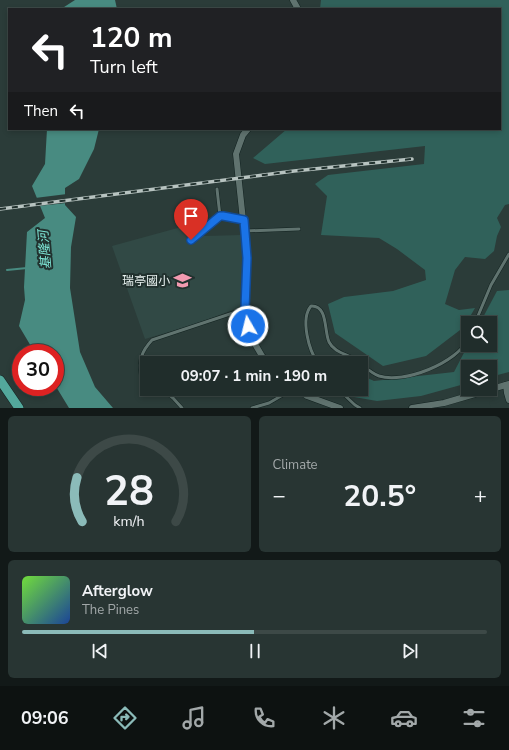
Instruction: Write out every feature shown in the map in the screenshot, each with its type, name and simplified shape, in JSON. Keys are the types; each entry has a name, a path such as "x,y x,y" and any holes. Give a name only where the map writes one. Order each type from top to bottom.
{"main road":[{"path":"0,380 19,408"}],"street":[{"path":"247,130 243,135 236,154 247,258 245,309 248,326 255,344 262,356"},
{"path":"412,408 444,402 508,385 507,394 509,400"},
{"path":"307,396 340,408"}],"lane":[{"path":"217,189 220,216"},
{"path":"191,240 220,216 244,220"},
{"path":"245,231 299,229"},
{"path":"478,316 491,285 509,254"},
{"path":"315,356 307,337 306,322 308,310 311,306 319,307 323,312 329,342 333,348 350,356"},
{"path":"142,356 145,348 152,340 245,309"},
{"path":"368,368 379,376 400,377 424,372 454,356 461,349"},
{"path":"170,396 181,405 182,408"},
{"path":"252,408 269,403 281,396"},
{"path":"345,396 360,408"}],"shaded area":[{"path":"321,0 509,0 509,204 505,205 497,218 501,227 497,236 494,251 485,259 465,257 455,270 445,304 459,310 475,308 470,316 461,316 461,329 426,356 383,366 335,333 328,304 344,297 393,291 426,280 425,270 397,249 379,238 321,235 327,196 315,184 328,175 424,164 425,146 265,164 253,158 286,130 501,130 501,8 320,8"},
{"name":"瑞亭國小","path":"185,226 205,236 242,235 243,255 240,307 196,324 145,339 112,246"},
{"path":"509,290 509,372 497,375 497,360 461,360 461,385 421,396 377,401 354,397 368,396 368,378 374,381 454,372 464,352 497,352 497,316 484,316 497,291"}],"water":[{"path":"75,0 115,0 117,8 63,8"},
{"name":"基隆河","path":"47,130 99,130 94,149 79,179 65,188 65,205 76,217 71,247 70,288 80,352 95,387 113,408 69,408 62,396 64,396 64,344 30,344 19,326 25,300 24,287 27,232 45,218 32,186 45,164"}],"pier":[{"path":"67,194 67,203 38,206 35,198"},
{"path":"509,395 509,408 491,408 489,402"}],"waterway":[{"path":"7,270 27,268"}],"railway":[{"path":"0,209 294,171 412,159"}],"place":[{"name":"瑞亭國小","path":"183,281"}],"route":[{"path":"191,240 220,216 244,220 247,258 245,309 248,326"}]}
